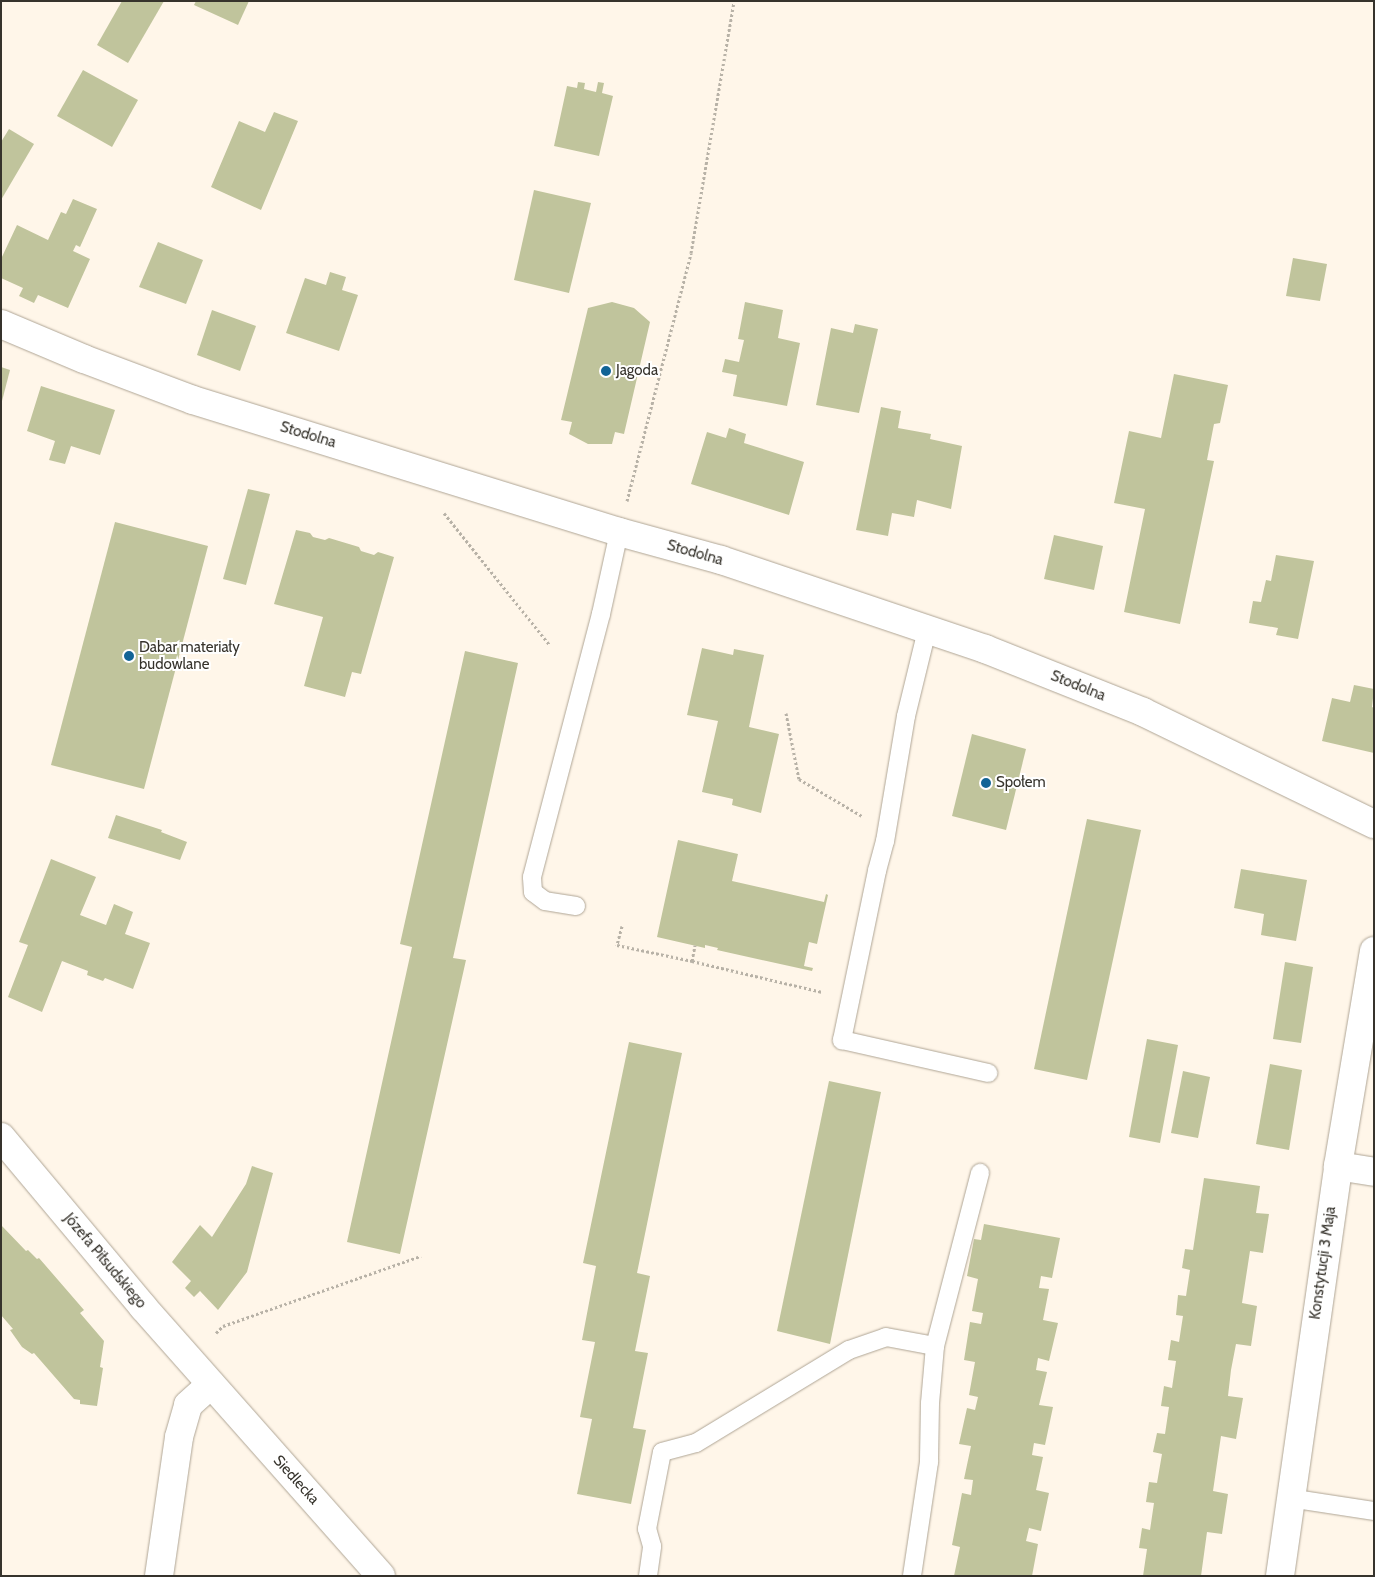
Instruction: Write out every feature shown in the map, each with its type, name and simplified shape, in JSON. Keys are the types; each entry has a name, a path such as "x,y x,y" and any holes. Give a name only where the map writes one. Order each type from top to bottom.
{"street":[{"name":"Stodolna","path":"1,324 84,359 193,400 619,532 721,560 985,649 1143,712 1374,824"},
{"name":"Konstytucji 3 Maja","path":"1280,1576 1289,1498 1338,1166 1374,951"},
{"name":"Józefa Piłsudskiego","path":"1,1137 211,1384"},
{"path":"1338,1166 1374,1172"},
{"path":"159,1576 179,1437 188,1405 211,1384"},
{"name":"Siedlecka","path":"211,1384 381,1576"}],"lane":[{"path":"576,906 545,901 533,892 532,877 600,614 619,532"},
{"path":"927,630 906,716 885,841 842,1040 988,1074"},
{"path":"912,1576 929,1462 930,1403 935,1346 980,1173"},
{"path":"648,1576 652,1546 647,1529 662,1452 696,1443 849,1350 886,1337 935,1346"},
{"path":"1289,1498 1374,1511"}],"path":[{"path":"619,532 691,253 734,1"},
{"path":"442,510 548,644"},
{"path":"786,713 799,778 868,819"},
{"path":"622,926 618,945 822,992 829,991"},
{"path":"692,961 695,945"},
{"path":"216,1333 224,1326 421,1256"}],"building":[{"path":"122,1 164,1 128,63 97,45"},
{"path":"196,1 249,1 238,25 194,5"},
{"path":"83,70 138,100 112,147 57,116"},
{"path":"578,82 585,83 584,89 596,92 598,82 604,83 602,93 613,96 599,156 554,146 567,86 577,88"},
{"path":"274,112 298,121 261,210 211,187 239,121 265,132"},
{"path":"9,129 34,144 1,200 1,142"},
{"path":"534,190 591,203 569,293 514,280"},
{"path":"73,199 97,209 80,247 76,245 73,251 90,259 68,308 38,295 34,303 19,296 23,288 1,278 1,259 17,225 48,240 61,212 66,214"},
{"path":"158,242 203,260 186,304 139,287"},
{"path":"1293,258 1327,264 1320,301 1286,296"},
{"path":"330,272 346,277 342,290 358,295 339,351 286,333 305,278 326,285"},
{"name":"Jagoda","path":"612,302 634,308 650,322 624,434 615,432 612,444 588,444 569,434 572,422 561,420 588,308"},
{"path":"745,302 783,310 778,338 800,343 787,406 733,396 737,375 722,372 725,359 739,362 744,340 738,339"},
{"path":"212,310 256,326 240,371 197,355"},
{"path":"855,324 878,329 859,413 816,405 831,328 853,333"},
{"path":"1,367 10,370 2,401 1,400"},
{"path":"1174,374 1228,385 1220,423 1214,424 1207,460 1214,461 1180,624 1124,612 1145,509 1114,503 1129,431 1161,438"},
{"path":"41,386 115,410 100,455 71,446 65,464 49,460 55,441 27,431"},
{"path":"881,407 901,411 898,428 931,434 930,439 962,446 951,509 917,500 914,517 892,513 888,536 856,530"},
{"path":"729,428 746,434 744,443 804,462 789,515 691,484 707,432 726,438"},
{"path":"248,489 270,494 246,585 223,579"},
{"name":"Dabar materiały budowlane","path":"115,522 208,546 144,789 51,765"},
{"path":"296,530 310,533 313,537 325,540 329,538 359,547 361,551 374,555 378,552 394,557 361,674 352,672 345,697 304,686 323,617 274,604"},
{"path":"1054,535 1103,546 1094,590 1044,579"},
{"path":"1276,555 1314,561 1298,639 1276,635 1278,628 1249,623 1253,601 1261,602 1266,580 1271,581"},
{"path":"702,648 733,655 734,649 764,655 749,727 779,734 761,813 732,805 733,799 702,792 718,721 687,715"},
{"path":"465,651 518,663 453,958 466,960 400,1254 347,1242 412,947 400,944"},
{"path":"1354,685 1374,689 1372,707 1374,708 1374,753 1322,741 1332,698 1350,702"},
{"path":"972,734 1026,749 1006,830 952,816"},
{"path":"116,815 162,830 161,832 187,842 180,860 108,838"},
{"path":"1087,819 1141,830 1087,1080 1034,1069"},
{"path":"678,840 738,854 732,881 824,902 826,894 828,895 817,944 809,942 804,966 813,968 812,971 717,950 718,948 705,945 705,948 657,937"},
{"path":"51,859 96,877 80,915 106,925 114,904 133,912 125,934 150,943 133,989 105,978 103,981 87,975 88,971 62,961 42,1012 8,997 28,945 19,942"},
{"path":"1241,869 1307,880 1296,941 1261,935 1264,914 1234,908"},
{"path":"1285,962 1313,967 1301,1043 1273,1039"},
{"path":"1147,1039 1178,1045 1160,1143 1129,1137"},
{"path":"629,1042 682,1053 637,1273 650,1276 635,1351 648,1353 633,1428 646,1430 631,1504 577,1494 592,1419 580,1417 595,1342 582,1340 596,1266 583,1263"},
{"path":"1270,1064 1302,1070 1289,1150 1256,1144"},
{"path":"1183,1071 1210,1077 1198,1138 1171,1133"},
{"path":"829,1081 881,1092 830,1344 777,1331"},
{"path":"252,1166 273,1173 247,1272 218,1310 200,1291 194,1297 185,1288 191,1281 172,1262 200,1225 212,1237 246,1184"},
{"path":"1204,1178 1260,1186 1256,1213 1269,1214 1263,1253 1250,1251 1242,1303 1257,1306 1251,1346 1236,1344 1231,1370 1228,1396 1243,1398 1236,1439 1221,1436 1213,1491 1228,1494 1222,1534 1207,1532 1201,1576 1143,1576 1147,1549 1139,1548 1142,1528 1150,1530 1154,1503 1146,1502 1149,1482 1157,1483 1162,1454 1153,1452 1157,1433 1165,1434 1169,1407 1161,1406 1164,1386 1172,1388 1176,1361 1168,1360 1171,1340 1179,1342 1183,1316 1176,1315 1178,1295 1186,1296 1190,1270 1182,1268 1185,1249 1193,1250"},
{"path":"984,1224 1060,1238 1052,1278 1041,1276 1039,1288 1049,1289 1043,1320 1058,1323 1049,1361 1038,1358 1036,1370 1047,1372 1039,1405 1053,1407 1045,1445 1034,1443 1032,1455 1043,1457 1036,1490 1049,1493 1041,1531 1029,1528 1026,1541 1038,1544 1032,1576 954,1576 960,1547 952,1545 962,1493 971,1495 973,1480 964,1479 971,1446 959,1444 967,1408 975,1410 978,1397 969,1395 975,1362 964,1360 970,1322 981,1324 983,1313 972,1311 978,1279 967,1276 974,1239 981,1240"},
{"path":"1,1225 26,1251 28,1250 37,1259 39,1258 84,1310 80,1313 104,1341 100,1367 103,1368 97,1406 80,1404 80,1400 74,1399 34,1353 32,1354 22,1347 10,1330 13,1329 1,1315"}],"place":[{"name":"Jagoda","path":"606,371"},
{"name":"Dabar materiały budowlane","path":"129,656"},
{"name":"Społem","path":"986,783"}]}
